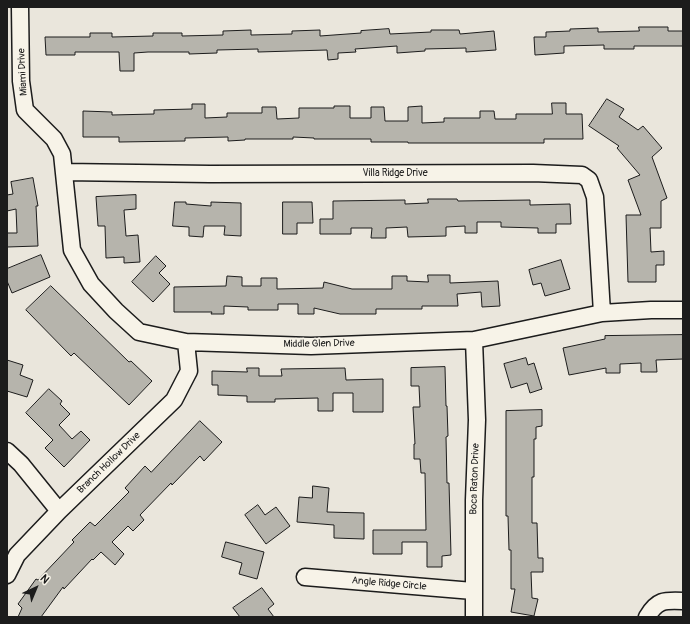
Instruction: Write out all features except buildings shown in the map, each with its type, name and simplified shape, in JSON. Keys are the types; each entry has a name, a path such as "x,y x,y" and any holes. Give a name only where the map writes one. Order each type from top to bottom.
{"street":[{"name":"Miami Drive","path":"20,7 21,80 25,110 54,139 62,154 64,172"},
{"name":"Villa Ridge Drive","path":"64,172 210,174 533,173 582,175 589,180 595,197 602,313"},
{"name":"Middle Glen Drive","path":"64,172 72,250 91,284 116,311 139,332 186,342 311,346 474,340 602,313 683,310"},
{"name":"Boca Raton Drive","path":"474,340 477,420 474,500 474,617"},
{"name":"Branch Hollow Drive","path":"7,575 16,555 59,511 174,400 189,371 186,342"},
{"path":"7,452 21,464 59,511"},
{"name":"Angle Ridge Circle","path":"305,577 473,591"},
{"path":"649,614 657,604 665,601 683,601"}]}
